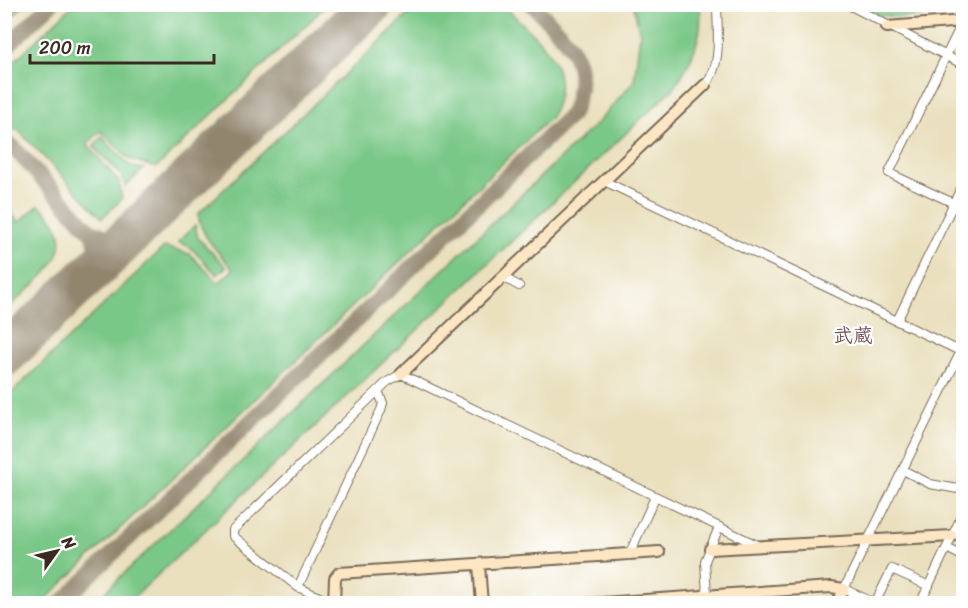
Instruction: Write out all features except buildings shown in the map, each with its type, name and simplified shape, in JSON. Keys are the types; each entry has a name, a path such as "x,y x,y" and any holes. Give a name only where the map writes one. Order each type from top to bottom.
{"street":[{"path":"659,552 339,573 334,578 334,603 298,587 233,536 233,530 712,78 715,68 717,4"},
{"path":"847,4 963,65"},
{"path":"887,27 963,20"},
{"path":"963,20 889,173 963,208"},
{"path":"604,181 832,292 962,350 837,603"},
{"path":"897,321 963,182"},
{"path":"502,277 519,286"},
{"path":"400,374 761,547"},
{"path":"298,587 381,410 383,403 379,393"},
{"path":"903,470 930,484 963,490"},
{"path":"629,555 655,496"},
{"path":"920,603 963,511"},
{"path":"707,600 705,561 719,527"},
{"path":"710,549 952,536"},
{"path":"947,548 963,557"},
{"path":"479,565 482,603"},
{"path":"588,603 707,600 831,587 844,589 876,603 892,569 929,586"}],"green space":[{"path":"5,4 24,5 5,24"},
{"path":"73,5 327,5 156,168 129,159 101,131 87,144 119,182 122,199 102,218 18,130 5,129 5,70"},
{"path":"418,5 503,5 540,41 556,67 560,82 558,99 551,117 42,603 5,603 5,399 164,247 190,254 218,283 233,270 207,238 198,214"},
{"path":"633,5 700,5 700,28 695,49 673,89 128,603 93,603 600,120 634,81 640,34"},
{"path":"854,5 926,5 921,17 894,17"},
{"path":"102,137 130,166 144,169 125,187 121,175 93,146"},
{"path":"39,205 54,221 60,235 60,249 44,275 5,311 5,207 19,222"},
{"path":"195,225 198,238 226,267 217,275 190,247 178,242"}],"taxiway":[{"path":"4,49 51,4"},
{"path":"60,604 572,114 580,79 578,65 566,41 532,4"},
{"path":"4,143 13,147 94,235 99,253 93,271"},
{"path":"91,231 113,240 130,236"}],"runway":[{"path":"4,356 372,4"}],"district":[{"name":"武蔵","path":"853,335"}]}
